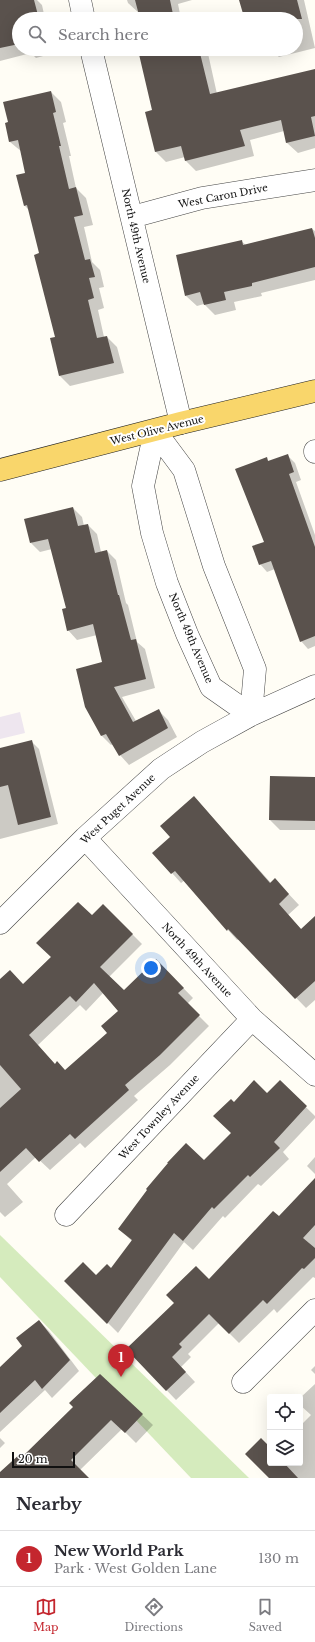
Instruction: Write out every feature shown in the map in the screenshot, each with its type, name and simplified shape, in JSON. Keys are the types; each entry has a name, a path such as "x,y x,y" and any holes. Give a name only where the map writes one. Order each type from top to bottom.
{"main road":[{"name":"West Olive Avenue","path":"0,470 155,431 181,423 315,391"}],"street":[{"path":"80,0 83,12"},
{"name":"North 49th Avenue","path":"93,56 181,423"},
{"name":"West Caron Drive","path":"132,217 202,198 315,180"},
{"path":"155,431 184,470 214,566 255,669 251,715"},
{"name":"North 49th Avenue","path":"155,431 142,486 152,533 167,583 187,634 211,687 251,715"},
{"name":"West Puget Avenue","path":"0,923 85,838 161,769 202,742 251,715 315,686"},
{"name":"North 49th Avenue","path":"85,838 252,1019 315,1075"},
{"name":"West Townley Avenue","path":"66,1215 252,1019"},
{"path":"243,1382 315,1310"}],"shaded area":[{"path":"20,712 25,733 0,739 0,717"}],"green space":[{"path":"0,1235 249,1478 191,1478 0,1277"}],"building":[{"path":"0,0 34,0 37,12 12,12 12,45 0,48"},
{"path":"135,0 170,0 173,12 138,12"},
{"path":"239,0 297,0 300,12 243,12"},
{"path":"139,56 201,56 210,94 315,69 315,116 311,117 315,136 286,143 281,120 240,130 245,146 185,161 181,146 155,152 145,112 152,110"},
{"path":"51,91 56,112 53,113 61,146 59,146 69,189 76,187 83,215 74,217 85,260 90,259 95,277 89,278 94,298 88,300 97,338 107,336 114,363 59,376 50,338 55,337 34,255 39,253 27,205 24,206 16,175 25,173 18,140 9,142 5,123 8,122 3,102"},
{"path":"312,228 315,238 315,267 252,283 252,286 224,292 226,300 204,305 200,292 185,296 176,255 242,240 243,245"},
{"path":"288,454 294,472 289,474 315,547 315,636 300,642 271,561 259,565 252,546 264,542 235,469 267,457 268,461"},
{"path":"73,507 78,526 88,524 95,553 107,550 131,640 136,639 146,679 114,687 133,722 159,709 168,728 119,756 106,734 101,736 85,707 76,669 102,662 93,624 67,631 62,609 66,608 48,539 30,543 24,519"},
{"path":"32,740 51,817 18,825 8,785 0,787 0,748"},
{"path":"270,776 315,777 315,821 269,820"},
{"path":"194,796 270,883 275,878 289,894 279,904 301,929 315,916 315,981 295,999 228,929 227,931 175,871 171,874 152,853 170,837 160,826"},
{"path":"78,902 92,915 103,904 133,934 100,967 124,990 156,959 184,988 178,993 200,1015 160,1055 125,1085 129,1090 75,1139 70,1134 39,1162 26,1148 0,1172 0,1108 21,1089 0,1065 0,979 10,970 23,984 51,957 36,943","holes":["94,983 118,1011 101,1026 107,1033 65,1070 57,1061 55,1064 29,1035 70,996 76,1002"]},
{"path":"254,1080 267,1093 280,1080 307,1106 274,1142 280,1148 250,1177 248,1175 214,1209 212,1207 183,1241 174,1233 107,1324 64,1281 83,1262 96,1275 107,1264 111,1268 132,1240 118,1229 147,1190 146,1189 167,1163 186,1143 204,1160 231,1133 213,1116 231,1099 234,1102"},
{"path":"315,1178 315,1225 303,1238 315,1248 315,1258 304,1269 302,1268 267,1304 263,1300 229,1334 209,1314 179,1344 182,1347 172,1357 186,1372 166,1391 126,1349 174,1303 166,1295 196,1266 209,1279 273,1211 279,1216"},
{"path":"39,1320 70,1360 42,1389 35,1380 0,1413 0,1367 22,1346 16,1338"},
{"path":"100,1374 143,1414 125,1433 111,1420 71,1460 89,1478 0,1478 0,1472 21,1453 23,1456 73,1407 69,1403"},
{"path":"261,1438 267,1444 267,1466 287,1466 298,1478 269,1478 245,1454"}],"place":[{"name":"New World Park","path":"121,1377"}]}
